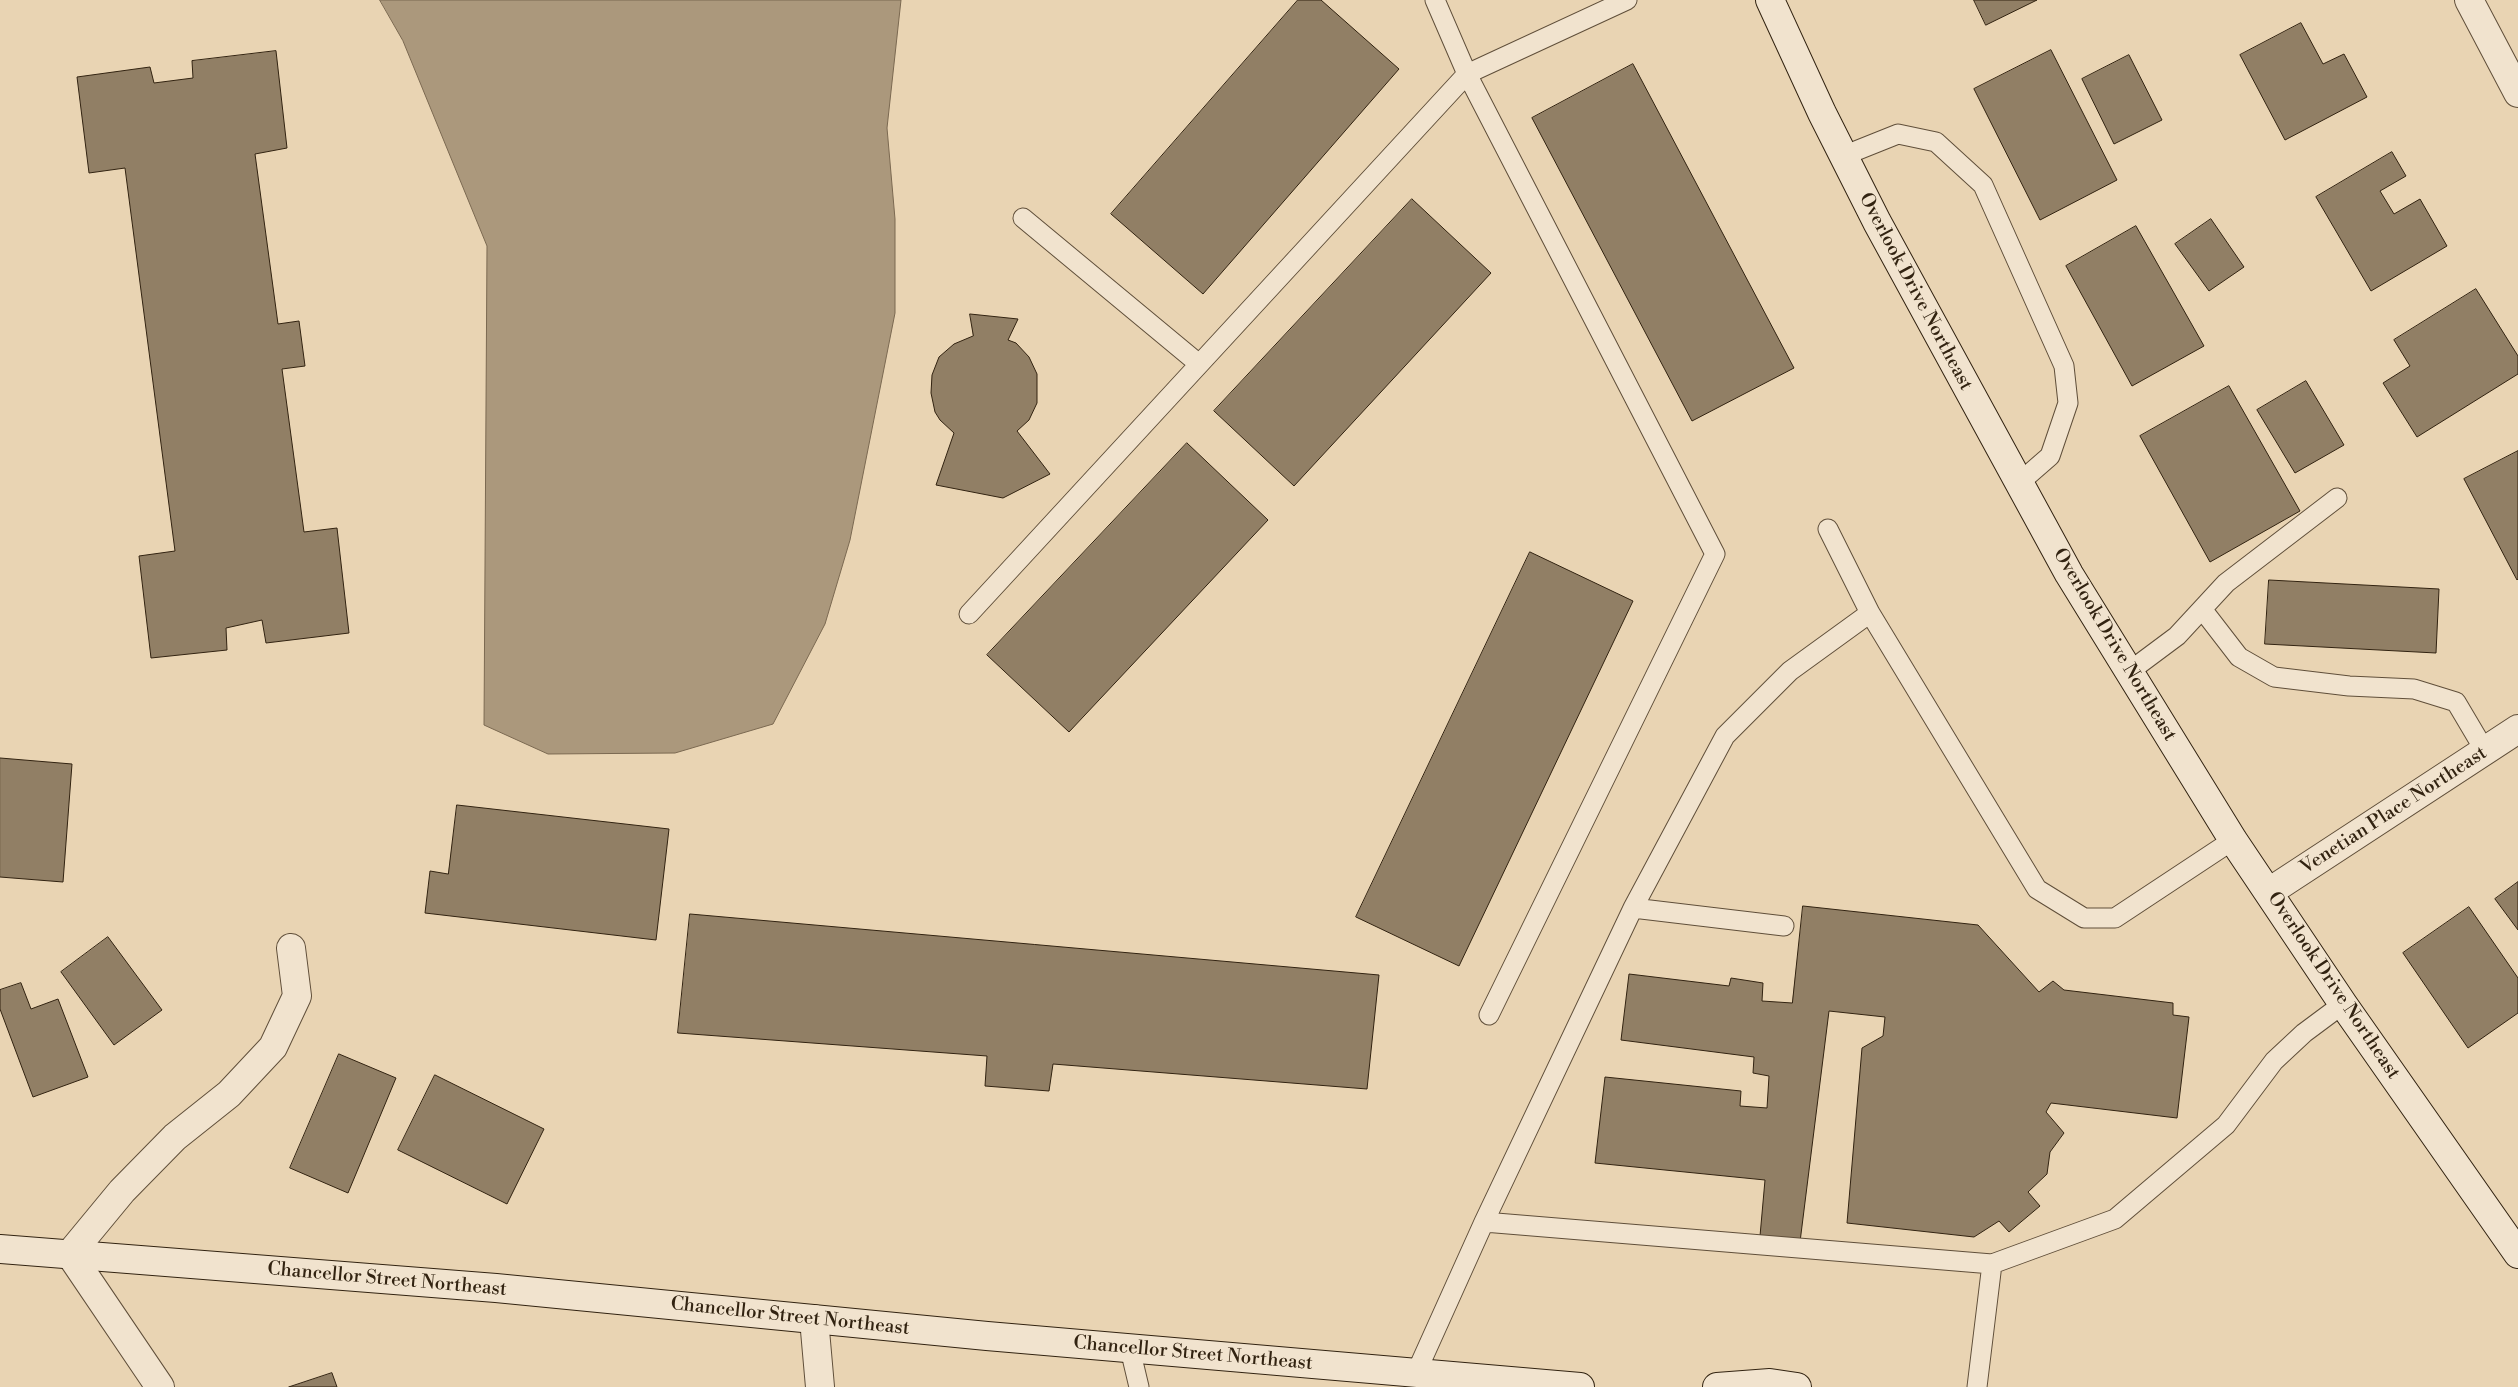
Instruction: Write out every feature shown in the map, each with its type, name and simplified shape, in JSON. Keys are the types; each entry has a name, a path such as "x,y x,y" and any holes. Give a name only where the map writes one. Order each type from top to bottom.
{"street":[{"name":"Overlook Drive Northeast","path":"1770,0 1843,156 1877,222 2069,574 2234,840 2343,1004 2518,1254"},
{"path":"2470,0 2518,93"},
{"name":"Venetian Place Northeast","path":"2270,892 2518,729"},
{"path":"160,1387 70,1254 128,1184 175,1137 228,1094 273,1047 297,996 292,948"},
{"name":"Chancellor Street Northeast","path":"0,1249 486,1287 1130,1349 1416,1373 1451,1382 1580,1387"},
{"path":"814,1319 820,1387"},
{"path":"1718,1387 1770,1383 1797,1387"}],"lane":[{"path":"1435,0 1467,74 1715,554 1489,1015"},
{"path":"969,614 1467,74 1627,0"},
{"path":"1843,156 1898,134 1936,142 1983,186 2064,366 2068,403 2050,456 2019,483"},
{"path":"1023,218 1198,364"},
{"path":"2130,671 2176,636 2226,583 2337,498"},
{"path":"1828,529 1870,613 2037,889 2084,918 2115,918 2234,840"},
{"path":"2202,609 2239,657 2274,678 2349,686 2414,689 2456,702 2485,751"},
{"path":"1416,1373 1484,1222 1633,908 1725,736 1790,671 1870,613"},
{"path":"1633,908 1784,926"},
{"path":"1484,1222 1992,1264 2115,1219 2226,1125 2274,1061 2304,1033 2343,1004"},
{"path":"1976,1387 1992,1264"},
{"path":"1130,1349 1139,1387"}],"shaded area":[{"path":"380,0 901,0 887,128 895,219 895,313 850,540 825,624 773,724 675,753 548,754 484,725 487,246 403,41"}],"building":[{"path":"1298,0 1321,0 1399,69 1203,294 1111,214"},
{"path":"1974,0 2037,0 1986,25"},
{"path":"2301,23 2323,64 2344,54 2367,97 2285,140 2240,55"},
{"path":"2051,50 2117,180 2040,220 1974,89"},
{"path":"276,51 287,148 255,154 278,324 299,321 305,366 282,369 304,532 337,528 349,633 266,643 262,620 226,628 227,650 151,658 139,556 175,551 125,168 89,173 77,77 150,67 154,83 193,78 192,61"},
{"path":"2129,55 2162,120 2114,144 2082,79"},
{"path":"1633,64 1794,368 1692,421 1532,118"},
{"path":"2392,152 2406,176 2380,191 2394,214 2420,199 2447,246 2371,291 2316,197"},
{"path":"1412,199 1491,273 1294,486 1214,411"},
{"path":"2211,219 2244,267 2209,291 2175,244"},
{"path":"2136,226 2204,346 2132,386 2066,266"},
{"path":"2476,289 2518,356 2518,374 2417,437 2383,383 2410,366 2394,340"},
{"path":"970,314 1018,319 1008,340 1016,343 1029,357 1037,374 1037,403 1029,420 1017,431 1050,474 1003,498 936,485 954,433 940,420 935,412 931,393 932,375 939,357 954,344 973,336"},
{"path":"2306,381 2344,445 2295,473 2257,410"},
{"path":"2229,386 2300,511 2210,562 2140,436"},
{"path":"1187,443 1268,520 1069,732 987,655"},
{"path":"2518,451 2518,579 2517,580 2464,479"},
{"path":"1530,552 1633,601 1459,966 1356,917"},
{"path":"2269,580 2439,589 2436,653 2265,644"},
{"path":"0,758 72,764 63,882 0,877"},
{"path":"457,805 669,829 656,940 425,913 430,871 448,874"},
{"path":"2518,882 2518,930 2495,899"},
{"path":"1803,906 1978,925 2039,992 2053,981 2064,990 2173,1003 2173,1015 2189,1017 2177,1118 2051,1103 2046,1112 2064,1133 2050,1152 2047,1174 2028,1192 2040,1206 2009,1232 1999,1221 1974,1237 1847,1223 1862,1048 1883,1036 1885,1017 1829,1011 1800,1242 1760,1236 1765,1180 1595,1163 1605,1077 1741,1091 1740,1106 1767,1108 1769,1076 1753,1073 1754,1057 1621,1040 1629,974 1729,986 1731,978 1763,983 1762,1001 1792,1003"},
{"path":"2469,907 2518,978 2518,1013 2468,1048 2403,953"},
{"path":"690,914 1379,975 1367,1089 1053,1064 1049,1091 985,1086 987,1056 678,1033"},
{"path":"108,937 162,1010 114,1045 61,972"},
{"path":"21,983 31,1009 58,999 88,1077 33,1097 0,1009 0,990"},
{"path":"339,1054 396,1078 348,1193 290,1168"},
{"path":"435,1075 544,1129 507,1204 398,1150"},
{"path":"332,1373 337,1387 289,1387"}]}
